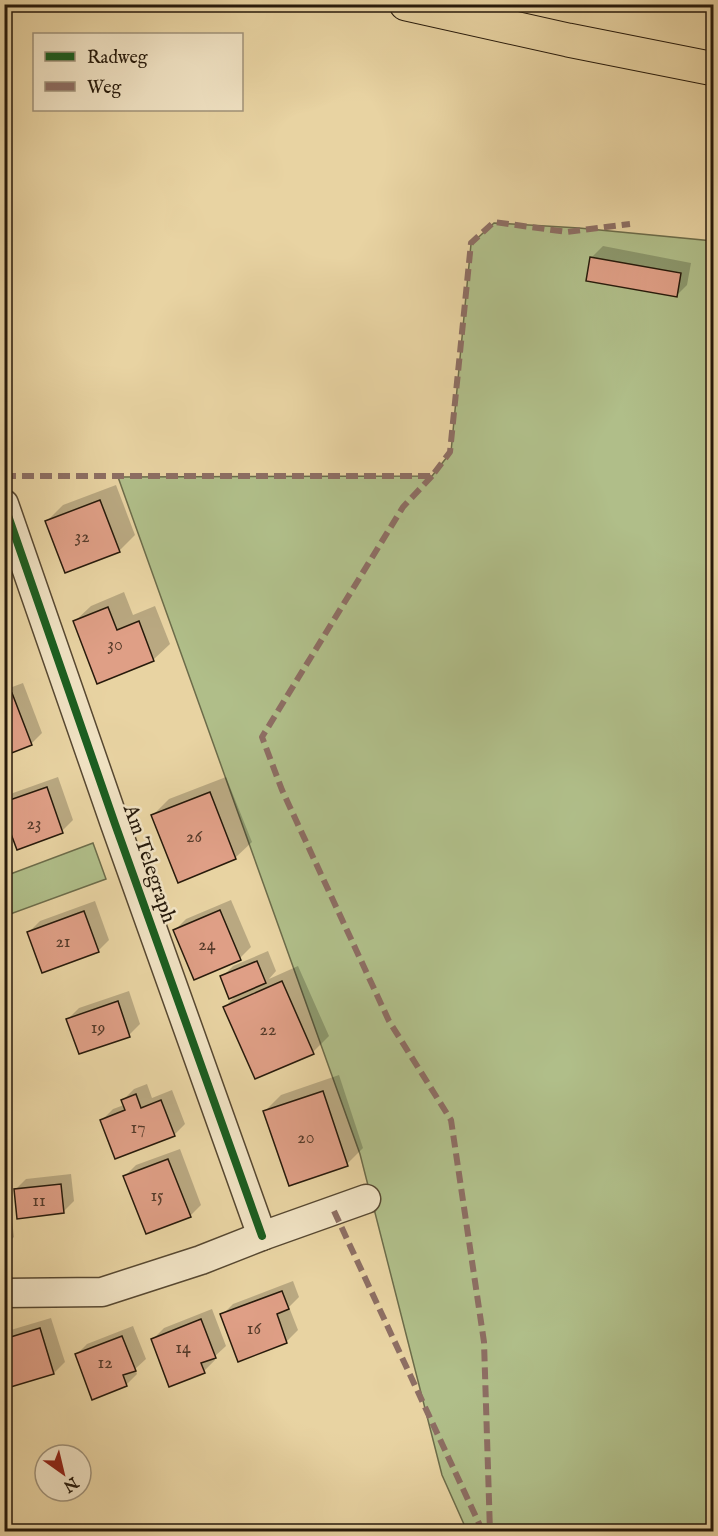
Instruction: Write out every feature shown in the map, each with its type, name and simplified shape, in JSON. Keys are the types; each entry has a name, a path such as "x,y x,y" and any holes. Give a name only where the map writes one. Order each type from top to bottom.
{"main road":[{"path":"406,4 714,69"}],"street":[{"name":"Am Telegraph","path":"4,504 262,1236"},
{"path":"4,1293 102,1292 201,1260 366,1199"}],"green space":[{"path":"494,223 579,228 713,241 713,1531 467,1531 442,1475 360,1154 118,477 432,476 451,452 471,244"},
{"path":"93,843 106,879 5,916 5,876"}],"building":[{"path":"590,257 681,273 677,297 586,281"},
{"path":"100,500 120,552 65,573 45,521"},
{"path":"108,607 117,630 139,621 154,661 97,684 73,621"},
{"path":"12,693 32,745 4,756 4,696"},
{"path":"47,787 63,833 17,850 4,815 4,802"},
{"path":"210,792 236,859 178,883 151,815"},
{"path":"220,910 241,960 194,980 173,930"},
{"path":"84,911 99,952 42,973 27,932"},
{"path":"257,961 266,983 229,999 220,976"},
{"path":"282,981 314,1054 255,1079 223,1007"},
{"path":"118,1001 130,1037 79,1054 66,1019"},
{"path":"323,1091 348,1166 289,1186 263,1111"},
{"path":"136,1094 141,1108 161,1100 175,1136 115,1159 100,1120 125,1110 121,1100"},
{"path":"168,1159 191,1217 146,1234 123,1176"},
{"path":"61,1184 64,1213 17,1219 14,1189"},
{"path":"282,1291 289,1309 277,1314 287,1343 238,1362 220,1314"},
{"path":"201,1319 216,1358 201,1363 205,1373 169,1387 151,1339"},
{"path":"40,1328 54,1374 4,1389 4,1339"},
{"path":"122,1336 136,1371 123,1375 127,1386 92,1400 75,1354"}],"marked path":[{"path":"4,476 432,476 450,452 471,243 494,222 567,232 630,224"},
{"path":"432,476 403,507 262,737 282,790 389,1021 451,1120 484,1342 490,1532"},
{"path":"334,1211 483,1532"}],"cycle path":[{"path":"4,504 262,1236"}]}
